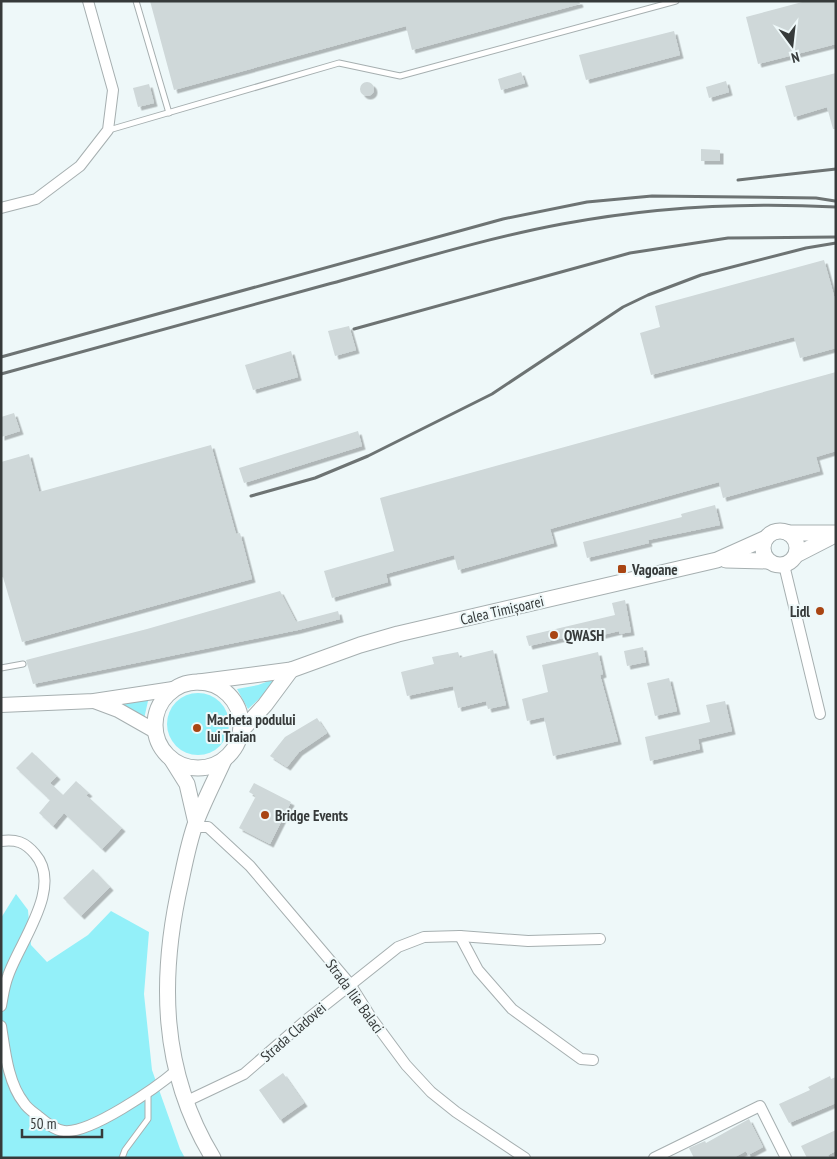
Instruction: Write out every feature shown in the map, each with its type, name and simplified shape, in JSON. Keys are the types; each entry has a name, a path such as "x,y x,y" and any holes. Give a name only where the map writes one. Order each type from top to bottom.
{"main road":[{"path":"774,532 836,534 796,555 784,565 768,561 763,547 766,538 774,532"},
{"path":"788,533 797,545 796,555"},
{"name":"Calea Timișoarei","path":"199,682 291,670 360,645 398,634 717,560 766,538"},
{"name":"Calea Timișoarei","path":"717,560 768,561"},
{"path":"241,731 265,705 291,670"},
{"path":"1,705 94,701 174,689 186,684 199,682 214,685 230,698 240,716 241,731 238,742 224,760 195,825 171,924 167,962 166,1000 177,1070 186,1101 213,1158"},
{"path":"174,689 164,697 158,708 155,731 163,751 180,765 203,768 224,760"},
{"path":"94,701 118,710 155,731"},
{"path":"171,759 187,784 195,825"}],"street":[{"path":"1,208 36,198 80,166 108,130 113,90 88,1"},
{"path":"784,565 820,714"},
{"name":"Strada Ilie Balaci","path":"195,825 208,827 250,866 350,984 372,1019 406,1065 431,1092 456,1112 525,1158"},
{"path":"1,841 13,840 28,845 38,857 44,875 38,910 8,976 1,1006"},
{"path":"460,936 478,970 512,1010 581,1059 593,1060"},
{"name":"Strada Cladovei","path":"186,1101 244,1074 350,984 398,947 424,937 460,936 528,941 600,939"},
{"path":"1,1026 5,1053 14,1084 23,1103 46,1124 63,1131 91,1125 148,1092 177,1070"},
{"path":"654,1158 675,1154 760,1106 786,1158"},
{"path":"499,1142 507,1158"}],"lane":[{"path":"136,1 169,112"},
{"path":"108,130 339,63 400,76 676,1"},
{"path":"1,668 23,664"},
{"path":"122,1158 124,1150 148,1119 148,1092"}],"shaded area":[{"path":"285,675 248,709 237,689 258,685"},
{"path":"192,693 204,693 220,702 227,712 229,724 227,736 220,746 204,755 192,755 181,750 172,741 167,730 167,718 172,707 181,698"},
{"path":"113,701 148,701 144,719 131,709"},
{"path":"16,894 28,910 31,945 47,962 88,935 111,911 149,932 144,994 152,1070 180,1149 185,1158 1,1158 1,918"}],"building":[{"path":"150,1 579,1 580,4 412,50 406,26 174,90"},
{"path":"806,1 836,1 836,44 758,64 746,17"},
{"path":"674,31 680,55 586,80 579,55"},
{"path":"521,72 525,83 501,90 498,79"},
{"path":"836,73 836,129 833,129 827,107 794,117 785,86"},
{"path":"726,81 729,92 709,98 706,87"},
{"path":"367,82 372,84 374,89 372,94 367,96 362,94 360,89 362,84"},
{"path":"149,84 154,103 138,107 133,88"},
{"path":"701,149 720,150 720,161 701,161"},
{"path":"824,260 836,303 836,348 800,358 794,337 651,375 640,333 660,327 655,306"},
{"path":"349,326 356,350 335,356 328,331"},
{"path":"291,351 298,377 253,390 245,365"},
{"path":"836,372 836,451 816,457 820,471 723,498 719,482 550,529 554,543 458,570 454,555 386,574 388,582 332,598 324,571 394,551 380,498"},
{"path":"14,413 20,431 1,437 1,417"},
{"path":"358,431 362,446 244,483 239,468"},
{"path":"211,445 236,534 240,533 252,579 22,642 3,577 1,578 1,462 29,454 39,492"},
{"path":"715,505 720,525 648,540 649,543 587,558 583,542 682,517 681,514"},
{"path":"280,591 296,622 338,611 340,619 298,630 33,684 26,660 147,629"},
{"path":"625,600 631,632 619,634 619,631 590,638 589,632 529,646 526,636 615,615 612,603"},
{"path":"643,647 646,662 627,666 624,651"},
{"path":"493,650 506,705 488,709 486,701 458,708 453,686 407,696 401,672 434,664 432,657 458,652 460,658"},
{"path":"598,652 603,674 600,675 618,741 553,756 544,717 527,721 522,699 548,692 542,665"},
{"path":"669,678 677,711 655,716 647,683"},
{"path":"725,701 732,731 698,739 700,749 650,761 645,737 710,722 706,705"},
{"path":"317,718 327,733 299,752 287,767 270,756 285,737"},
{"path":"32,752 57,776 50,783 63,795 76,781 89,793 86,795 122,828 102,849 64,813 53,826 39,813 50,800 16,768"},
{"name":"Bridge Events","path":"254,783 291,802 270,844 239,828 256,796 249,792"},
{"path":"93,869 110,887 81,916 63,898"},
{"path":"283,1073 304,1103 280,1120 259,1090"},
{"path":"830,1076 831,1079 836,1077 836,1103 789,1123 779,1104 810,1090 808,1087"},
{"path":"749,1119 763,1147 748,1155 746,1151 733,1158 694,1158 689,1148 705,1141 706,1143"},
{"path":"836,1130 836,1151 828,1155 829,1158 807,1158 801,1146"}],"railway":[{"path":"738,180 836,169"},
{"path":"1,357 503,219 587,202 652,196 816,198 835,201"},
{"path":"1,374 443,252 532,230 630,213 698,207 767,205 836,207"},
{"path":"354,329 630,253 728,238 836,237"},
{"path":"251,496 315,478 368,456 492,394 623,307 648,295 701,275 806,248 836,243"}],"place":[{"name":"Vagoane","path":"622,569"},
{"name":"Lidl","path":"820,611"},
{"name":"QWASH","path":"554,635"},
{"name":"Macheta podului lui Traian","path":"197,728"},
{"name":"Bridge Events","path":"265,815"}]}
